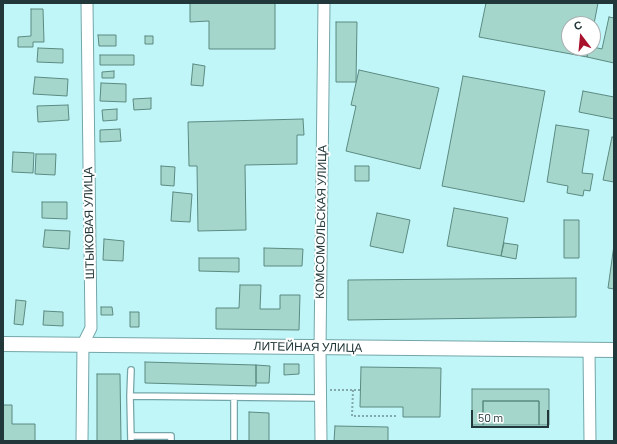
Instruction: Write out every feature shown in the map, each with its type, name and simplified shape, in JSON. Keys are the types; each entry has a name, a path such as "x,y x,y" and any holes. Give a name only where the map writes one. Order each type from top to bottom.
{"street":[{"name":"ШТЫКОВАЯ УЛИЦА","path":"82,441 83,344 91,328 87,3"},
{"name":"КОМСОМОЛЬСКАЯ УЛИЦА","path":"321,441 324,394 320,348 324,3"},
{"name":"ЛИТЕЙНАЯ УЛИЦА","path":"3,344 614,350"},
{"path":"589,350 590,441"}],"lane":[{"path":"131,370 131,438 171,436 171,441"},
{"path":"130,396 234,397 324,394"},
{"path":"234,397 234,441"}],"path":[{"path":"353,390 352,416 397,416"},
{"path":"324,394 360,390"}],"building":[{"path":"190,3 275,3 275,49 209,49 209,21 190,22"},
{"path":"486,3 598,3 596,16 561,16 561,52 479,37"},
{"path":"31,9 43,9 44,42 33,42 33,47 18,47 18,37 31,36"},
{"path":"609,17 614,18 614,63 587,57 601,56"},
{"path":"336,22 357,22 356,82 336,82"},
{"path":"98,35 116,35 116,46 99,46"},
{"path":"145,36 153,36 153,44 145,44"},
{"path":"38,48 63,49 63,63 37,62"},
{"path":"100,55 134,55 134,65 100,65"},
{"path":"193,64 205,66 203,86 191,85"},
{"path":"359,70 439,88 420,169 346,151 356,106 351,105"},
{"path":"114,71 114,78 102,78 102,72"},
{"path":"463,76 545,91 524,202 442,186"},
{"path":"35,77 68,79 67,96 33,94"},
{"path":"101,83 126,84 126,102 100,101"},
{"path":"583,91 614,97 614,119 579,112"},
{"path":"151,98 151,109 134,110 133,99"},
{"path":"68,105 69,120 38,122 37,106"},
{"path":"117,109 117,120 103,121 102,110"},
{"path":"303,119 304,135 297,135 297,164 245,165 246,230 198,231 197,166 189,166 188,122"},
{"path":"556,125 589,130 582,173 593,174 590,191 584,190 583,196 567,193 568,186 547,182"},
{"path":"120,129 121,141 100,142 100,130"},
{"path":"612,137 614,138 614,182 603,180"},
{"path":"13,152 34,153 33,173 12,172"},
{"path":"36,154 56,154 55,175 35,174"},
{"path":"161,166 175,167 174,186 161,185"},
{"path":"355,166 369,166 369,181 355,181"},
{"path":"173,192 192,194 190,222 171,221"},
{"path":"42,202 67,202 67,219 42,218"},
{"path":"454,208 508,218 501,256 447,246"},
{"path":"377,213 410,220 403,253 370,246"},
{"path":"564,220 579,220 579,258 564,258"},
{"path":"45,230 70,231 69,249 43,247"},
{"path":"104,239 124,241 123,261 103,260"},
{"path":"504,243 518,245 516,259 501,256"},
{"path":"614,245 614,289 608,288"},
{"path":"264,248 303,249 302,266 264,266"},
{"path":"199,258 239,258 239,272 199,271"},
{"path":"576,278 576,317 348,320 348,280"},
{"path":"240,285 261,285 260,309 280,309 280,295 300,295 299,330 216,329 216,308 239,308"},
{"path":"16,300 26,301 23,325 14,324"},
{"path":"101,307 112,307 113,315 101,315"},
{"path":"44,311 63,312 63,326 43,325"},
{"path":"130,312 139,312 139,327 130,327"},
{"path":"145,362 256,365 256,386 145,383"},
{"path":"284,364 299,364 299,374 284,375"},
{"path":"256,365 270,366 269,383 256,383"},
{"path":"361,367 441,368 440,417 403,417 403,407 360,407"},
{"path":"97,374 120,374 121,441 97,441"},
{"path":"472,389 549,389 549,425 539,425 539,401 483,401 483,425 472,425"},
{"path":"483,401 539,401 539,425 483,425"},
{"path":"3,405 12,405 12,424 35,424 35,441 3,441"},
{"path":"249,412 269,413 269,441 249,441"},
{"path":"335,426 388,427 388,441 334,441"}]}
